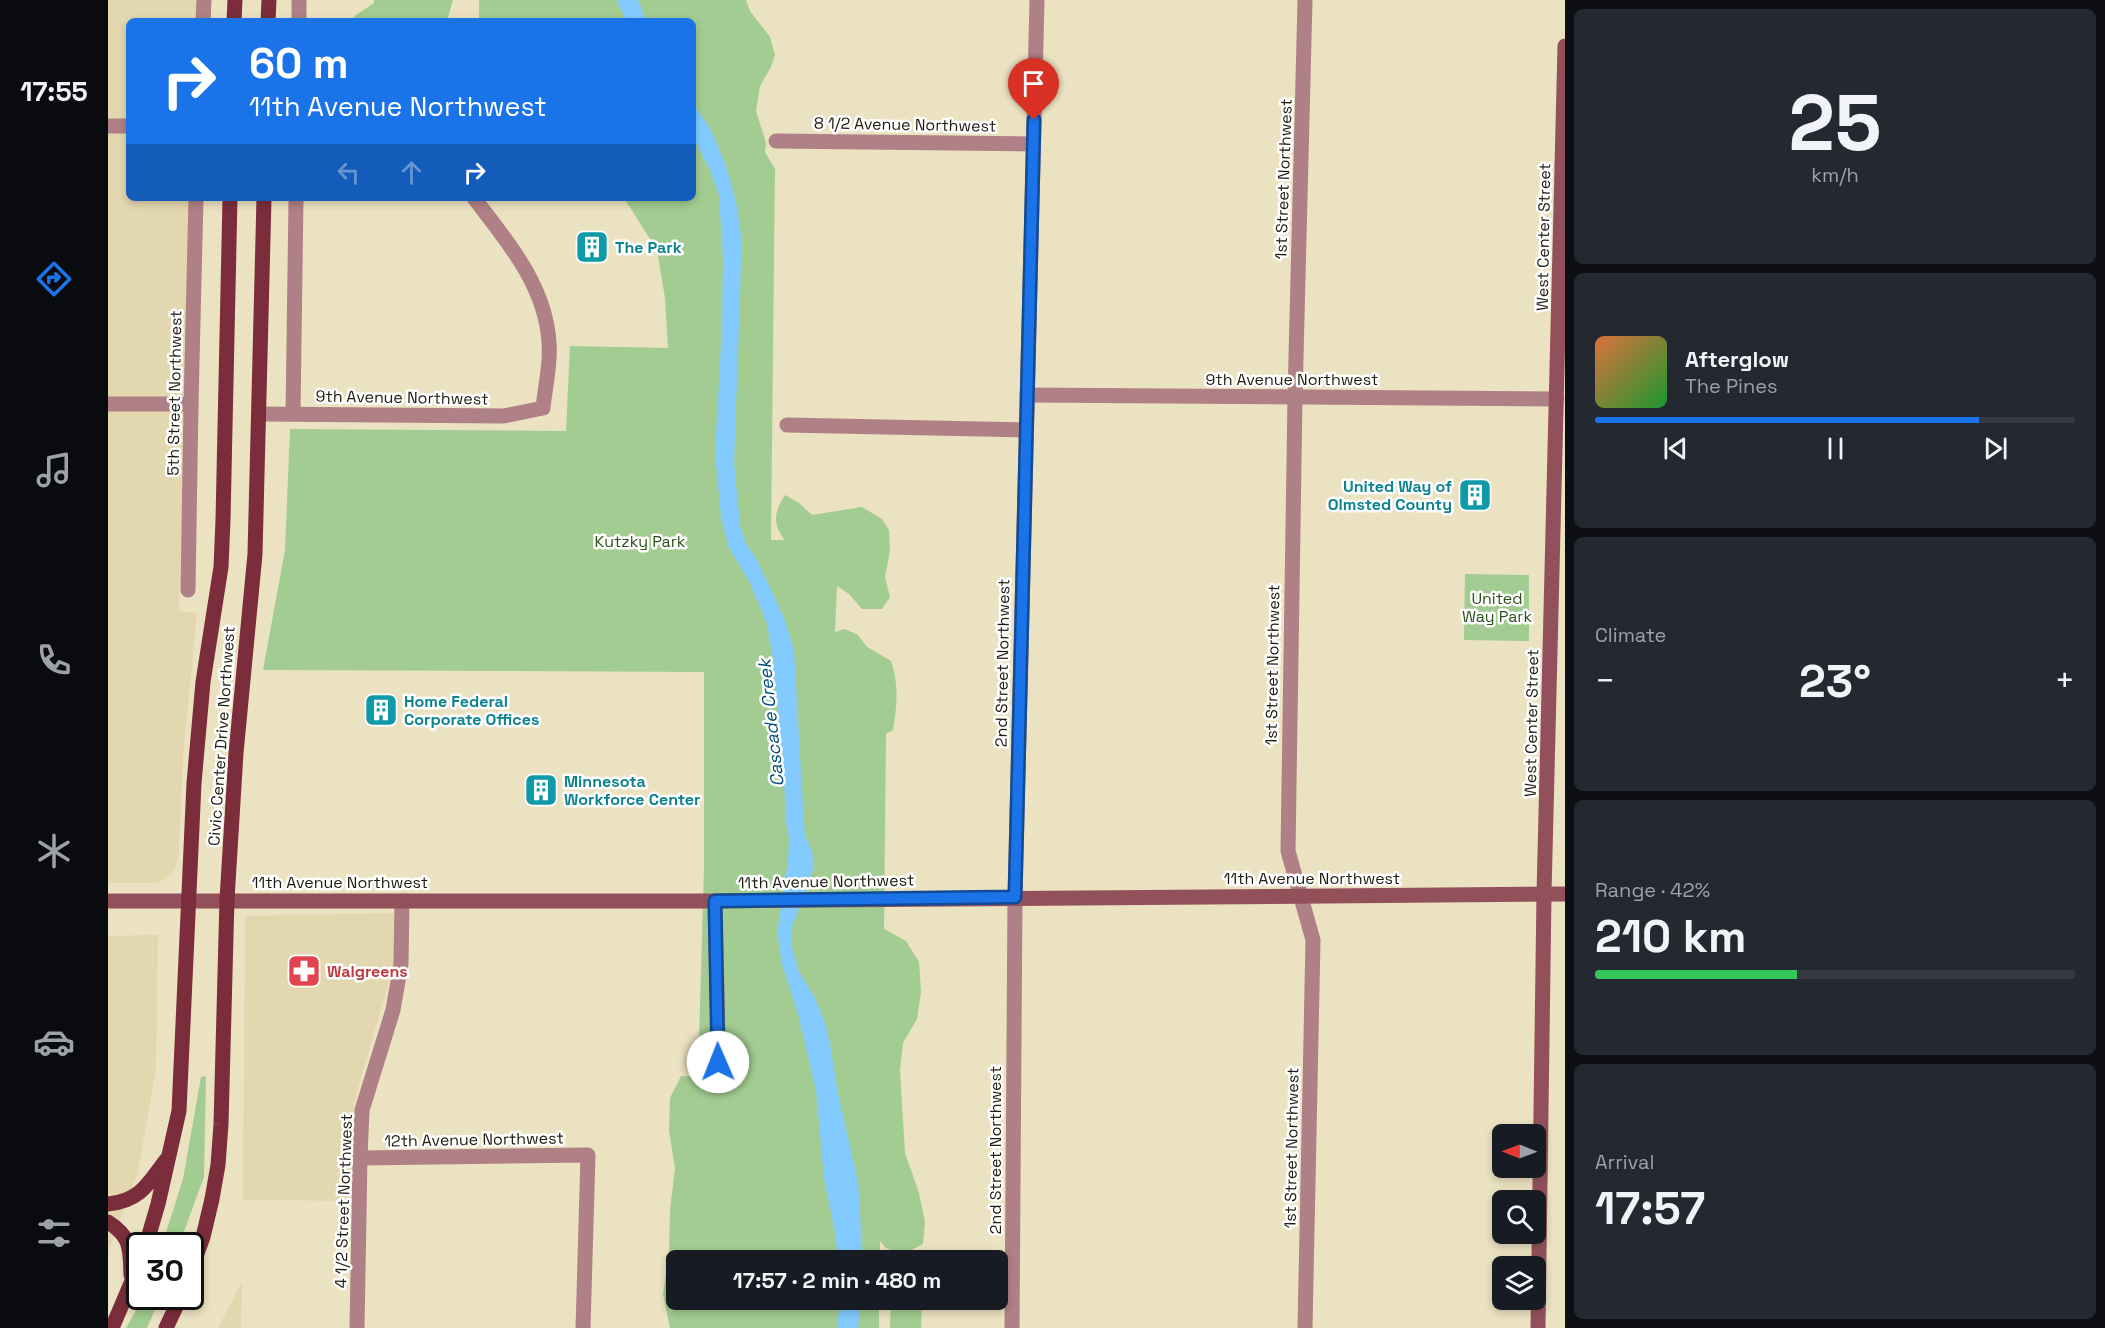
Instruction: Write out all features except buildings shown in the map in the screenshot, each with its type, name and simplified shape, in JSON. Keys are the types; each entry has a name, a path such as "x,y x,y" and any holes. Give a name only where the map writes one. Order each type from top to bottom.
{"main road":[{"path":"234,18 235,0"},
{"path":"268,18 269,0"},
{"name":"West Center Street","path":"1538,1328 1544,894 1565,46"},
{"name":"Civic Center Drive Northwest","path":"149,1232 170,1155 178,1111 194,783 203,682 217,597 223,532 230,201"},
{"name":"Civic Center Drive Northwest","path":"204,1232 218,1165 223,1082 227,899 237,742 255,554 264,201"},
{"name":"11th Avenue Northwest","path":"108,900 715,901 1565,894"},
{"path":"108,1204 124,1203 141,1193 170,1155"},
{"path":"108,1222 124,1235 126,1240"},
{"path":"112,1328 126,1295"},
{"path":"166,1328 174,1310"}],"street":[{"path":"203,18 204,0"},
{"path":"299,0 299,18"},
{"name":"2nd Street Northwest","path":"1012,1328 1015,897 1037,0"},
{"name":"1st Street Northwest","path":"1305,0 1295,397 1288,851 1313,940 1305,1328"},
{"path":"108,126 126,126"},
{"name":"8 1/2 Avenue Northwest","path":"776,141 1033,144"},
{"name":"5th Street Northwest","path":"189,590 196,201"},
{"path":"293,414 296,201"},
{"name":"9th Avenue Northwest","path":"260,414 504,416 543,408 550,344 540,297 511,247 476,201"},
{"name":"9th Avenue Northwest","path":"1027,395 1557,399"},
{"path":"108,404 191,404"},
{"path":"787,426 1026,430"},
{"name":"4 1/2 Street Northwest","path":"357,1328 362,1110 393,1010 401,964 402,901"},
{"path":"715,901 719,1082"},
{"name":"12th Avenue Northwest","path":"360,1158 588,1155 583,1328"}],"shaded area":[{"path":"108,0 198,0 197,18 126,18 126,201 191,201 179,611 197,613 183,756 179,854 174,871 158,883 108,883"},
{"path":"397,913 396,956 354,1103 352,1201 243,1200 245,916"},
{"path":"158,935 156,1068 138,1172 108,1253 108,936"},
{"path":"242,1281 241,1328 218,1328"}],"green space":[{"path":"374,0 453,0 448,18 353,18 374,3"},
{"name":"Kutzky Park","path":"479,0 746,0 750,11 770,37 775,55 760,86 756,111 766,143 765,152 775,169 771,540 785,540 778,529 776,518 785,495 799,503 812,515 862,507 882,519 889,530 890,550 885,577 890,597 882,609 862,609 849,594 837,586 835,632 845,629 858,635 867,647 891,661 895,678 896,704 893,730 886,734 884,929 906,941 919,962 921,992 917,1019 903,1043 900,1070 905,1153 919,1193 925,1222 923,1244 912,1250 891,1250 880,1241 880,1250 669,1250 670,1210 675,1168 669,1131 670,1098 681,1076 698,1077 704,867 704,672 263,670 285,550 290,429 566,431 570,346 668,348 665,298 657,250 626,201 696,201 696,18 479,18"},
{"name":"United Way Park","path":"1465,574 1529,575 1529,641 1464,640"},
{"path":"206,1076 204,1177 184,1232 166,1232 183,1179 201,1077"},
{"name":"Kutzky Park","path":"666,1273 666,1309 663,1294"},
{"path":"136,1310 155,1310 147,1328 126,1328"},
{"name":"Kutzky Park","path":"666,1310 879,1310 879,1328 670,1328"},
{"path":"891,1310 922,1310 921,1328 890,1328"}],"water":[{"path":"617,0 638,0 645,18 625,18"},
{"path":"696,108 711,130 726,166 736,202 742,240 734,462 740,526 746,544 756,558 784,618 794,650 805,836 812,851 814,867 792,927 792,948 799,972 815,998 825,1023 858,1182 862,1250 837,1250 824,1179 816,1090 798,1014 782,964 777,932 788,861 789,838 773,658 767,624 749,581 728,546 721,516 715,454 722,326 723,257 719,195 696,143"},
{"path":"839,1310 860,1310 858,1328 837,1328"}],"place":[{"name":"The Park","path":"592,247"},
{"name":"United Way of Olmsted County","path":"1475,495"},
{"name":"Home Federal Corporate Offices","path":"381,710"},
{"name":"Minnesota Workforce Center","path":"541,790"},
{"name":"Walgreens","path":"304,971"}],"route":[{"path":"718,1062 715,901 1015,897 1034,120"}],"water label":[{"name":"Cascade Creek","path":"771,723"}]}
